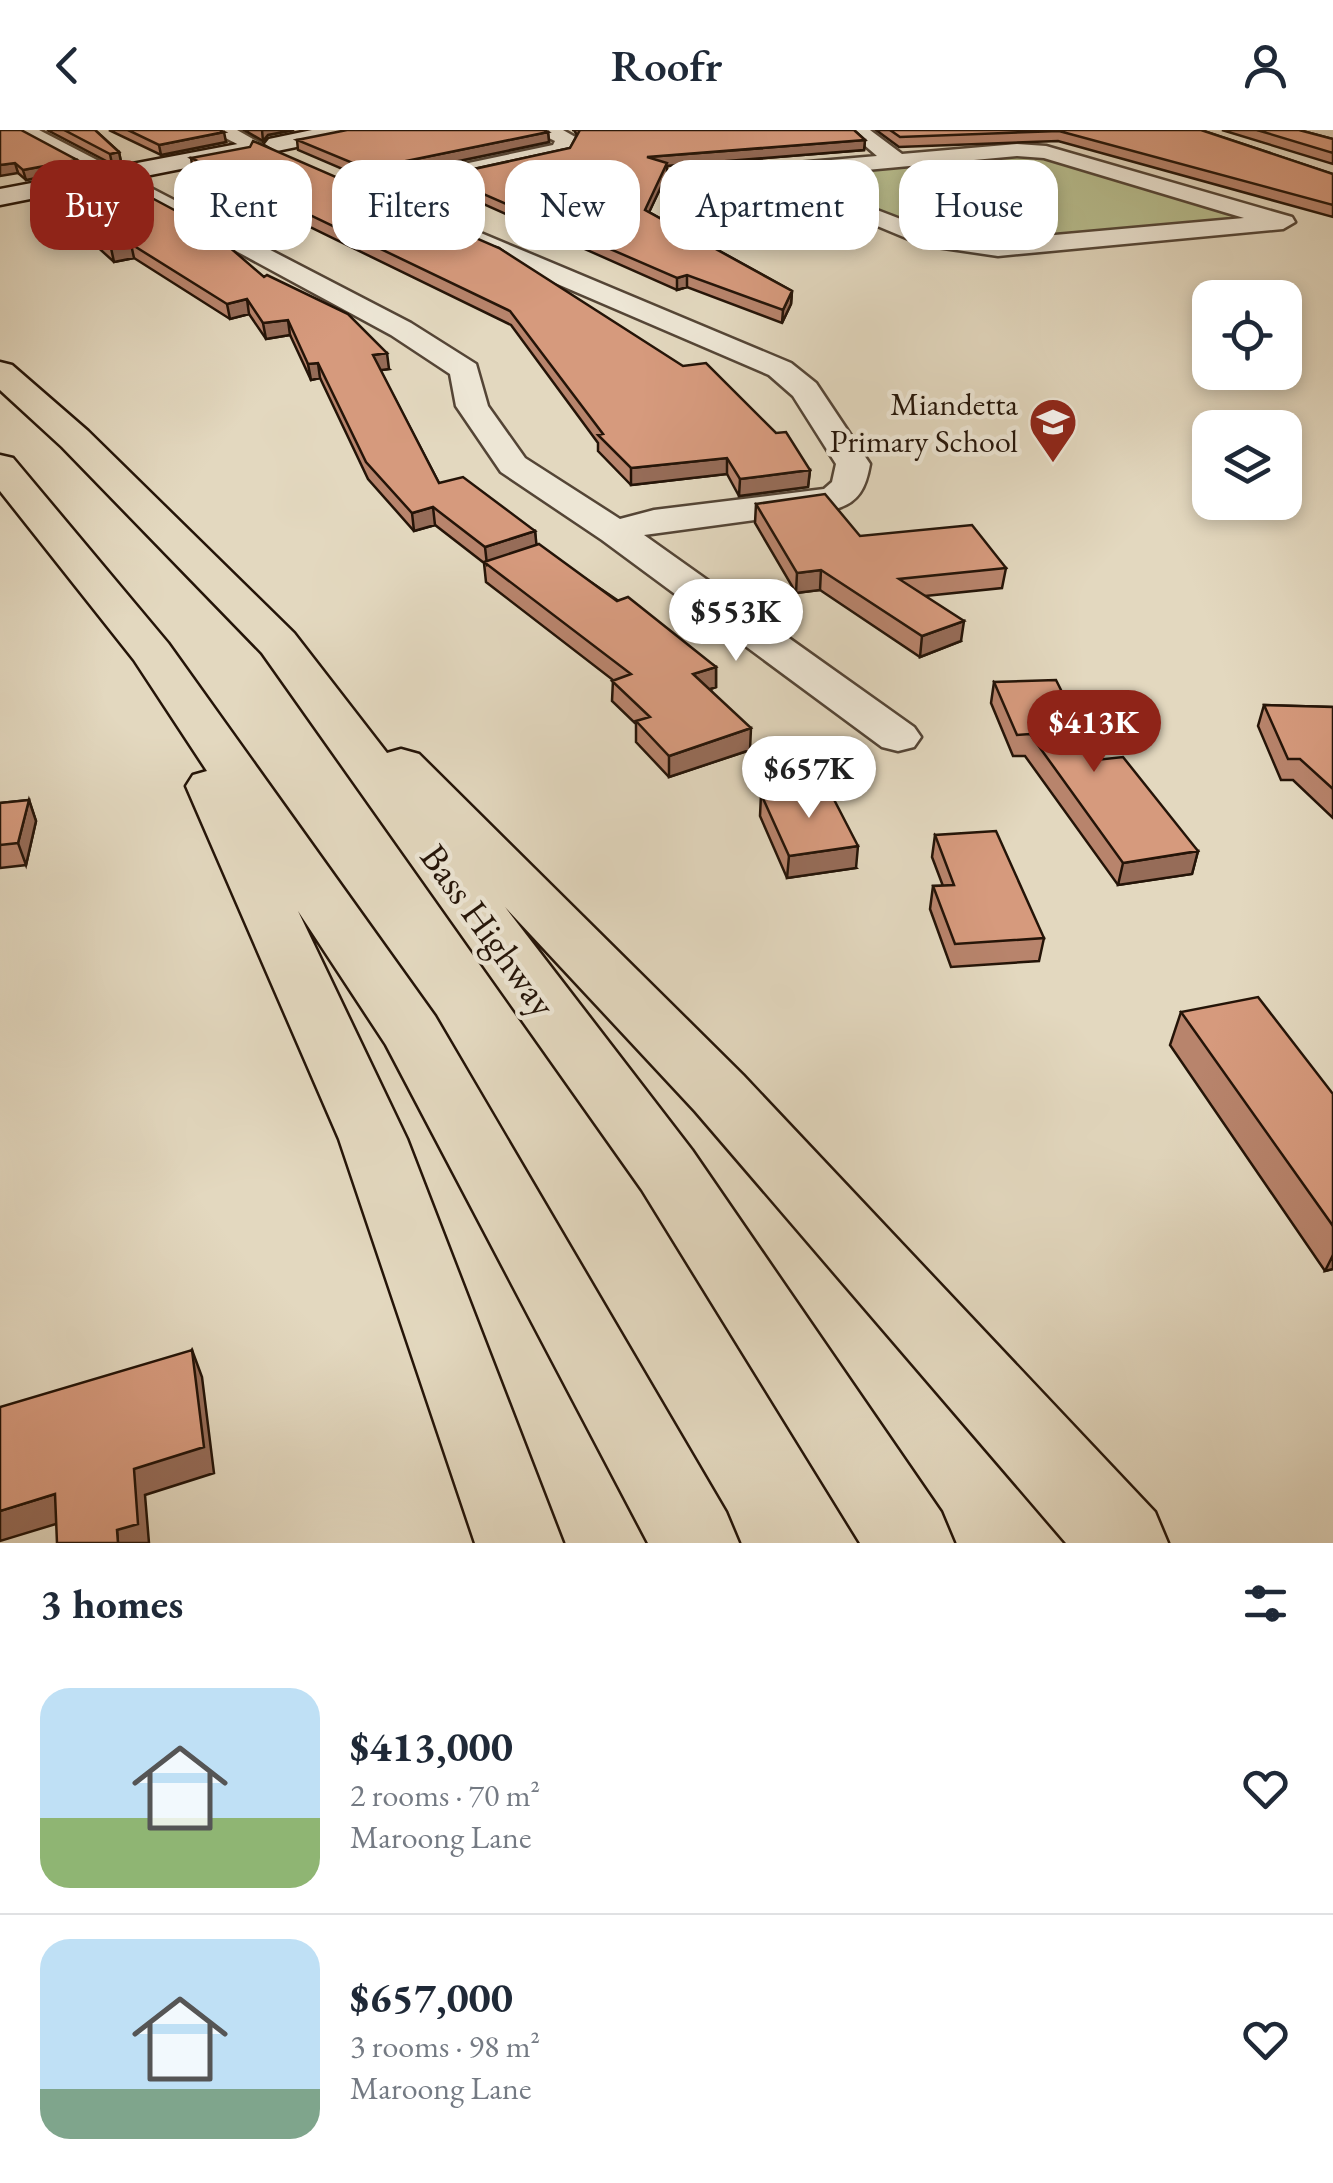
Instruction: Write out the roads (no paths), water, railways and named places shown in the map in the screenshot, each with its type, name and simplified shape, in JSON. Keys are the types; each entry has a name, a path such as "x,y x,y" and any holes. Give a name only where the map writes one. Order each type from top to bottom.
{"highway":[{"name":"Bass Highway","path":"0,372 75,438 278,643 666,1170 910,1543"},
{"path":"0,466 152,653 412,1033 696,1543"},
{"path":"278,643 482,845 706,1080 1124,1543"},
{"path":"152,653 373,1139 518,1543"}],"street":[{"path":"23,130 81,160"},
{"path":"220,130 332,178"},
{"path":"154,168 346,130"},
{"path":"485,166 562,150 567,138 542,130"},
{"path":"857,130 897,160 1017,150 1046,152 1284,222 998,248 932,240 762,172 897,160"},
{"path":"0,197 30,191"},
{"path":"154,198 401,329 465,370 472,406 513,465 615,532 898,738"},
{"path":"485,243 780,369 805,390 853,464 849,485 835,498 654,521 615,532"}],"place":[{"name":"Miandetta Primary School","path":"1053,464"}]}
